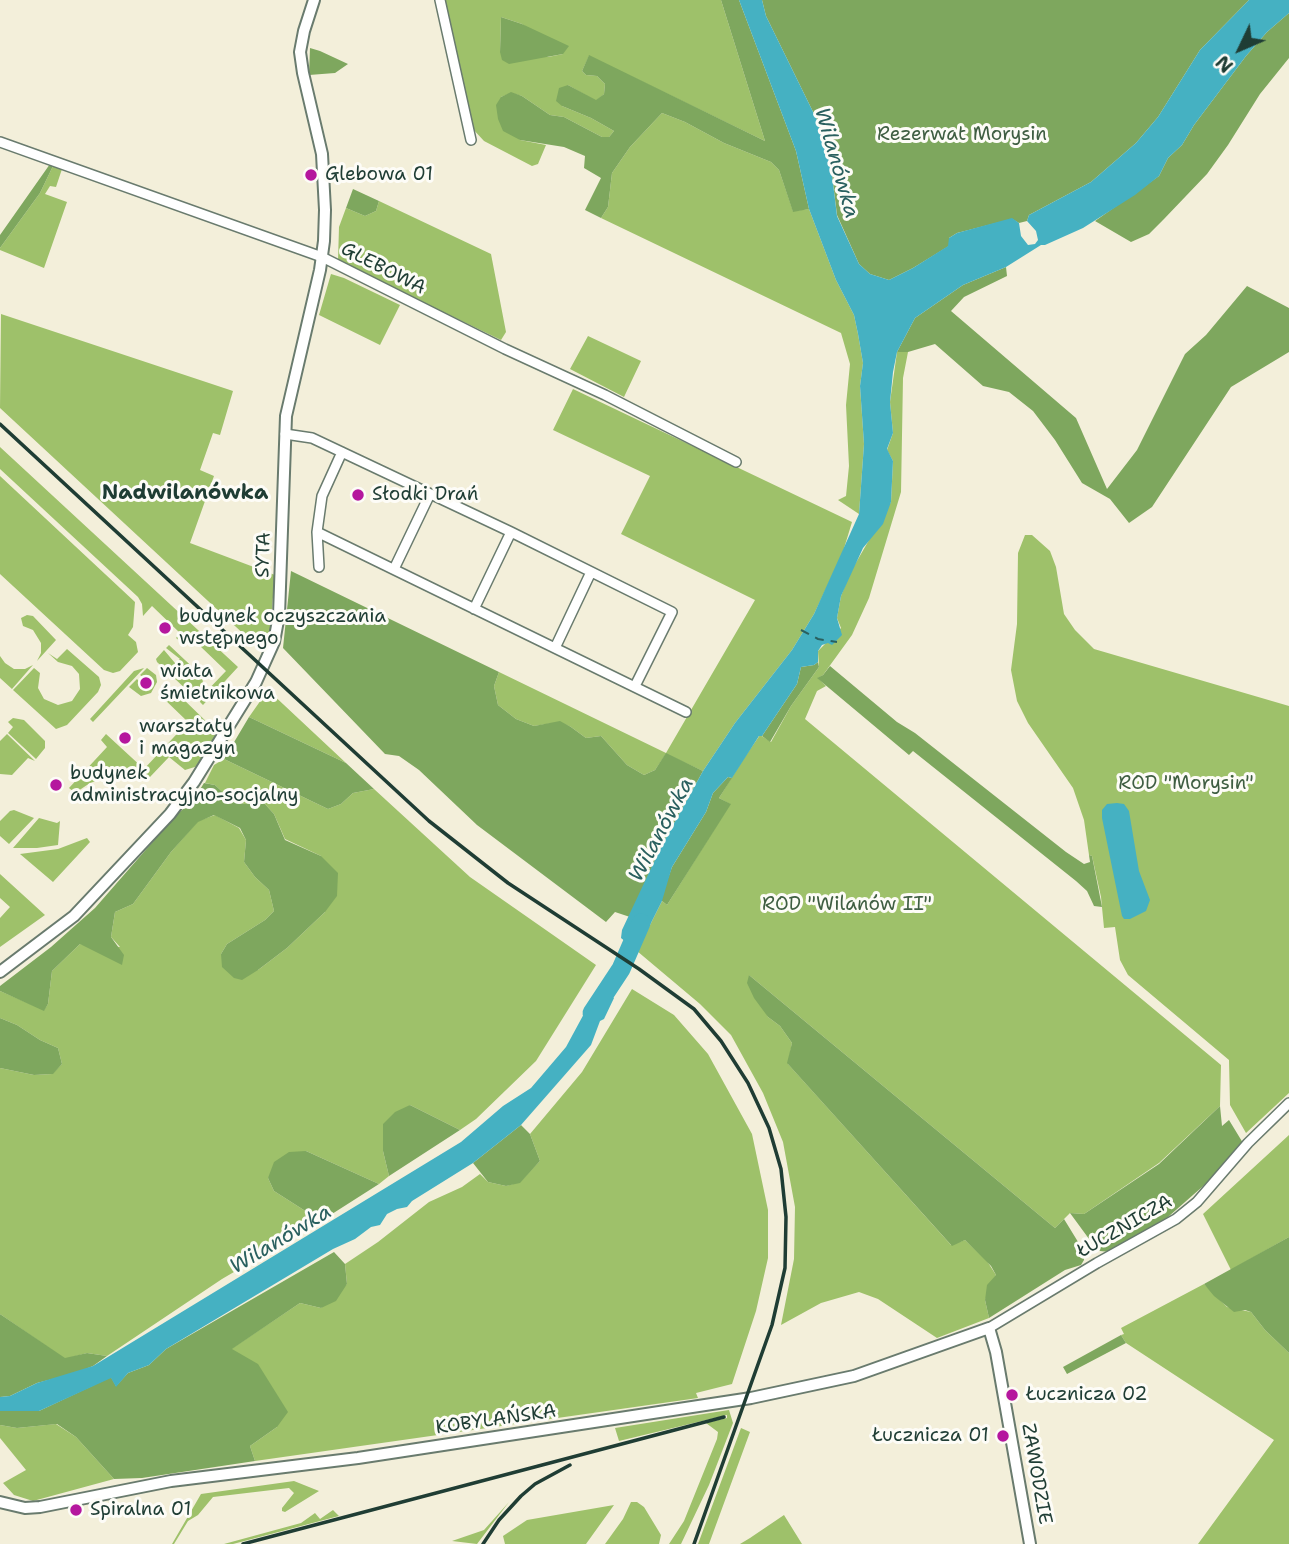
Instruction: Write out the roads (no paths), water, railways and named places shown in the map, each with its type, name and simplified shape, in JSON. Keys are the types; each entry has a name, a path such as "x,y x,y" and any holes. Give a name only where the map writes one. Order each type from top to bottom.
{"street":[{"name":"SYTA","path":"0,972 74,916 170,814 194,782 256,682 274,642 279,615 285,434 290,391 322,257 325,210 322,154 300,52 314,0"},
{"path":"440,0 471,140"},
{"name":"GLEBOWA","path":"0,142 322,257 736,462"},
{"path":"285,434 312,439 342,452 672,612 635,686"},
{"path":"319,567 317,532 322,496 342,452"},
{"path":"394,569 430,494"},
{"path":"317,532 686,712"},
{"path":"474,609 511,532"},
{"path":"555,648 591,572"},
{"name":"ŁUCZNICZA","path":"989,1328 1182,1215 1198,1202 1248,1143 1289,1103"},
{"name":"KOBYLAŃSKA","path":"0,1502 25,1508 40,1507 171,1481 358,1458 751,1398 854,1376 989,1328"},
{"name":"ZAWODZIE","path":"989,1328 998,1360 1030,1544"}],"water":[{"path":"739,0 762,0 766,16 817,120 831,167 837,216 859,264 870,274 889,280 948,246 949,238 957,233 1012,218 1019,223 1021,236 1028,245 1035,244 1038,240 1036,231 1027,221 1029,215 1091,182 1136,143 1158,117 1200,50 1249,0 1289,0 1289,13 1267,32 1246,56 1182,145 1168,158 1159,176 1135,195 1083,228 1041,245 1006,267 963,285 915,318 897,352 893,372 890,402 893,433 887,449 893,461 891,502 883,524 863,548 841,596 837,618 842,635 832,645 822,645 818,651 818,662 801,667 797,684 762,736 759,736 732,778 728,777 713,793 706,812 672,867 662,901 637,951 621,938 622,930 662,845 703,771 735,723 792,650 814,614 859,514 864,444 860,386 863,363 854,315 836,280 809,209 796,151"},
{"path":"1107,804 1124,804 1129,811 1139,871 1150,900 1146,911 1130,919 1124,919 1122,916 1102,818 1102,810"},
{"path":"599,986 614,998 604,1019 600,1021 591,1045 521,1125 473,1163 412,1201 407,1207 387,1214 380,1225 371,1227 355,1239 333,1249 166,1349 149,1365 128,1373 116,1387 111,1378 39,1411 0,1411 0,1397 10,1396 37,1383 93,1366 461,1142 503,1106 531,1088 566,1047"}],"waterway":[{"name":"Wilanówka","path":"592,1013 621,969 641,923"}],"railway":[{"path":"0,424 429,821 508,883 639,969 694,1009 721,1041 748,1083 769,1128 781,1169 786,1217 785,1268 772,1325 694,1544"},
{"path":"243,1544 724,1417"},
{"path":"483,1544 499,1520 521,1496 535,1484 570,1465"}],"place":[{"name":"Glebowa 01","path":"311,175"},
{"name":"Słodki Drań","path":"358,495"},
{"name":"budynek oczyszczania wstępnego","path":"165,628"},
{"name":"wiata śmietnikowa","path":"146,683"},
{"name":"warsztaty i magazyn","path":"125,738"},
{"name":"budynek administracyjno-socjalny","path":"56,785"},
{"name":"Łucznicza 02","path":"1012,1395"},
{"name":"Łucznicza 01","path":"1003,1436"},
{"name":"Spiralna 01","path":"76,1510"}],"district":[{"name":"Nadwilanówka","path":"185,494"}],"park label":[{"name":"Rezerwat Morysin","path":"962,135"},
{"name":"ROD \"Morysin\"","path":"1186,784"},
{"name":"ROD \"Wilanów II\"","path":"847,905"}]}
